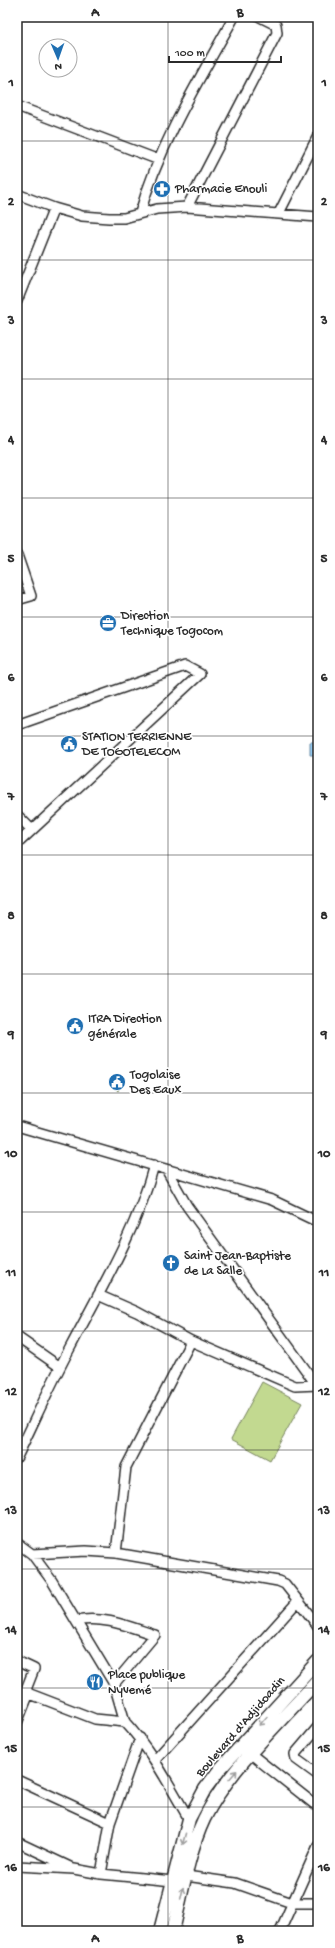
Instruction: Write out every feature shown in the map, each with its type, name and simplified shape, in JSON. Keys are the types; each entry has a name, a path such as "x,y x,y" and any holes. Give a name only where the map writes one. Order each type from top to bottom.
{"main road":[{"name":"Boulevard d'Adjidoadin","path":"160,1931 189,1819 205,1789 220,1769 318,1661"},
{"name":"Boulevard d'Adjidoadin","path":"173,1931 186,1876 203,1821 215,1798 251,1754 318,1680"},
{"path":"283,1700 290,1711"}],"street":[{"path":"140,212 147,188 172,130 234,17"},
{"path":"187,206 277,33 276,25 260,17"},
{"path":"17,106 159,160"},
{"path":"279,213 318,136"},
{"path":"17,194 54,208 82,216 109,218 124,218 140,212 187,206 318,216"},
{"path":"17,301 19,291 54,208"},
{"path":"17,555 31,596 17,600"},
{"path":"17,725 185,666 200,674 31,829 17,844"},
{"path":"17,815 31,829"},
{"path":"17,1126 272,1200 318,1222"},
{"path":"17,1457 60,1367 98,1295 145,1196 154,1165"},
{"path":"166,1169 187,1206 318,1386"},
{"path":"98,1295 137,1312 191,1341 295,1386 318,1386"},
{"path":"17,1337 60,1367"},
{"path":"116,1553 126,1467 191,1341"},
{"path":"17,1543 32,1554 52,1581 114,1684 125,1722 140,1738 155,1760 189,1819"},
{"path":"32,1554 86,1551 116,1553 278,1581 285,1584 318,1626"},
{"path":"155,1760 298,1601"},
{"path":"76,1621 85,1619 111,1622 155,1635 114,1684"},
{"path":"17,1661 34,1669 24,1692 17,1723"},
{"path":"24,1692 95,1719 125,1722"},
{"path":"318,1726 295,1754 296,1759 318,1775"},
{"path":"101,1874 110,1823 140,1738"},
{"path":"243,1743 251,1754 318,1807"},
{"path":"17,1780 110,1823"},
{"path":"17,1842 74,1869"},
{"path":"280,1931 318,1846"},
{"path":"17,1866 74,1869 101,1874 173,1881"},
{"path":"186,1876 235,1883 292,1903 318,1903"}],"green space":[{"path":"113,1078 122,1078 118,1091 112,1084"},
{"path":"262,1382 302,1403 270,1460 231,1439"}],"water":[{"path":"310,742 315,742 315,755 310,755"}],"place":[{"name":"Pharmacie Enouli","path":"162,189"},
{"name":"Direction Technique Togocom","path":"108,623"},
{"name":"STATION TERRIENNE DE TOGOTELECOM","path":"69,744"},
{"name":"ITRA Direction générale","path":"75,1026"},
{"name":"Togolaise Des Eaux","path":"117,1082"},
{"name":"Saint Jean-Baptiste de La Salle","path":"171,1263"},
{"name":"Place publique Nyvemé","path":"95,1682"}]}
